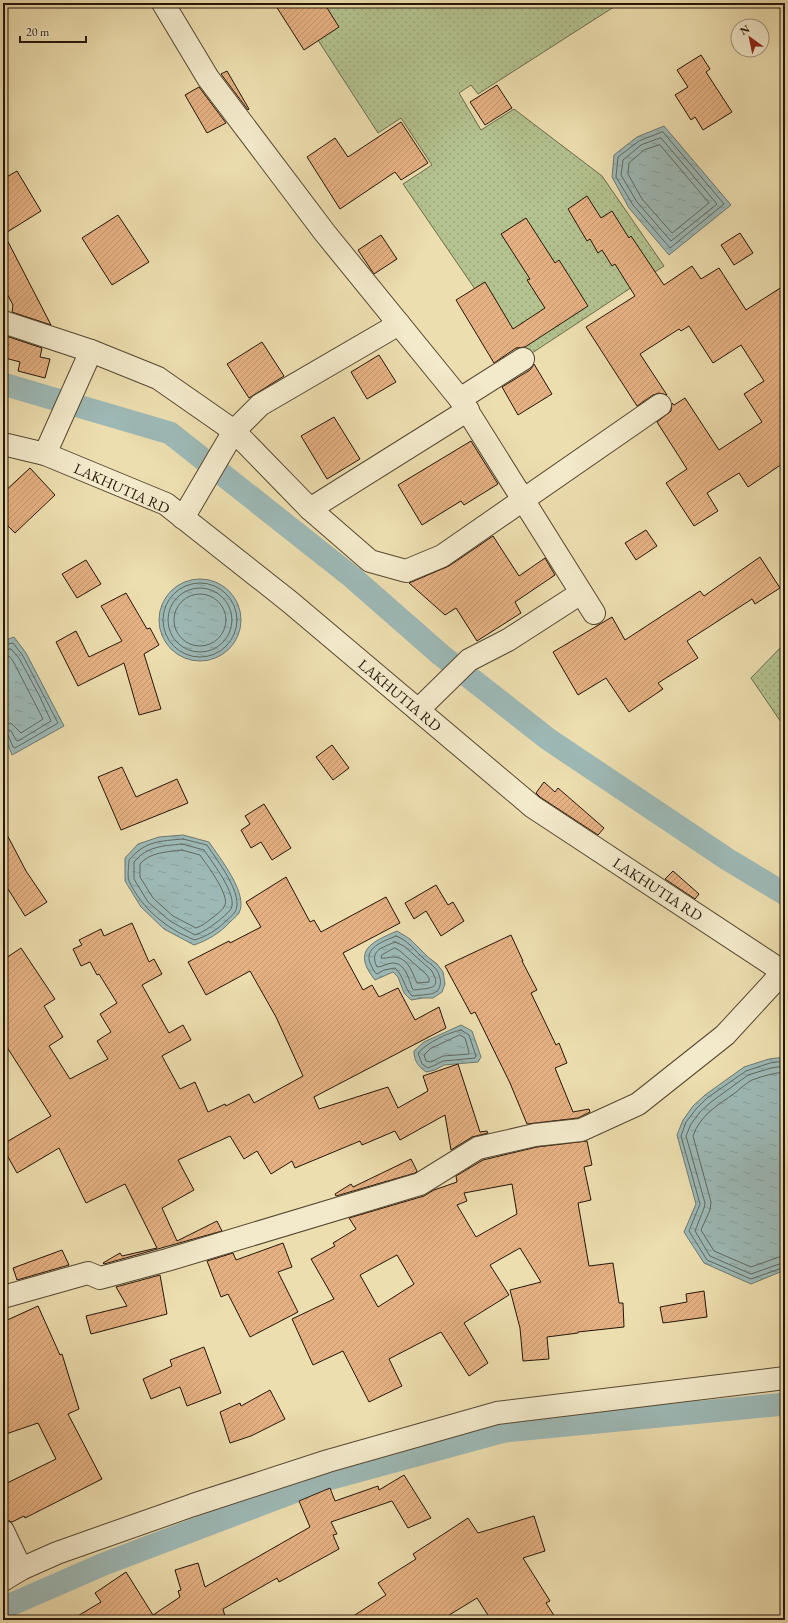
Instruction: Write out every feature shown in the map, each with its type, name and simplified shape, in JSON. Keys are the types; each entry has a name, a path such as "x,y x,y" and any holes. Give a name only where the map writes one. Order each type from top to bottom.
{"street":[{"path":"162,3 208,78 325,233 464,404 594,613"},
{"path":"3,322 90,351 158,378 234,431 310,509 370,561 406,571 442,556 660,405"},
{"path":"183,518 234,431 260,405 399,324"},
{"path":"45,454 90,351"},
{"path":"310,509 464,404 523,359"},
{"name":"LAKHUTIA RD","path":"3,444 45,454 166,504 290,602 533,807 784,972"},
{"path":"418,710 469,660 508,640 581,592"},
{"path":"3,1297 88,1273 100,1278 167,1260 420,1184 478,1148 535,1135 581,1130 638,1104 725,1035 784,972"},
{"path":"3,1580 22,1569 71,1548 192,1505 328,1461 497,1413 785,1378"},
{"path":"3,1531 22,1569"}],"green space":[{"path":"294,3 620,3 478,94 471,85 459,93 481,130 514,109 602,176 664,266 523,359 403,184 432,165 401,118 378,133"},
{"path":"785,643 785,728 751,678"}],"water":[{"path":"664,126 731,205 669,255 629,208 612,177 614,155 637,137"},
{"path":"200,579 216,582 229,591 238,604 241,620 238,636 229,649 216,658 200,661 184,658 171,649 162,636 159,620 162,604 171,591 184,582"},
{"path":"14,637 26,653 64,726 12,755 3,732 3,641"},
{"path":"183,835 209,842 232,876 237,886 241,905 239,913 222,930 194,945 164,929 141,907 125,881 125,858 138,844 159,837"},
{"path":"397,931 410,939 437,964 443,972 445,984 442,992 433,998 411,1000 404,993 398,977 393,972 375,980 368,970 365,961 365,954 368,948 373,943"},
{"path":"461,1025 472,1031 481,1057 478,1062 444,1065 435,1070 426,1072 423,1070 416,1060 414,1051 424,1042"},
{"path":"785,1057 785,1270 751,1284 704,1263 684,1232 696,1204 677,1135 683,1120 693,1106 705,1095 744,1067 769,1059"}],"building":[{"path":"274,3 324,3 339,27 304,50"},
{"path":"701,55 710,69 706,72 732,112 703,130 695,117 691,120 675,95 688,87 677,70"},
{"path":"227,71 249,109 248,110 221,74"},
{"path":"497,85 512,108 485,125 470,102"},
{"path":"199,87 226,123 207,133 185,95"},
{"path":"401,122 428,163 401,180 395,172 340,209 307,157 335,138 348,157"},
{"path":"17,171 41,211 4,234 51,325 12,312 13,305 3,286 3,179"},
{"path":"587,196 601,218 612,211 629,238 631,236 664,285 692,266 701,279 719,268 746,310 785,285 785,462 748,487 739,473 707,493 718,511 694,526 666,483 687,469 657,422 671,411 672,403 674,405 685,398 719,450 762,422 744,394 764,381 741,345 713,363 689,326 681,331 679,329 640,354 667,395 659,393 653,395 637,406 586,327 635,296 615,264 612,266 602,250 598,253 590,239 587,241 568,209"},
{"path":"118,215 149,262 112,285 82,238"},
{"path":"526,218 555,263 559,260 588,306 525,347 516,348 494,363 456,300 485,282 513,329 545,308 527,280 530,279 501,234"},
{"path":"740,233 753,253 734,265 721,245"},
{"path":"381,235 397,259 374,274 358,250"},
{"path":"6,336 42,348 40,357 50,359 45,378 18,371 20,362 5,358 8,344 4,343"},
{"path":"262,342 284,376 249,398 227,364"},
{"path":"379,355 396,382 367,399 351,372"},
{"path":"534,364 552,394 518,415 502,387 530,370"},
{"path":"334,417 360,459 327,479 301,436"},
{"path":"471,441 498,484 464,505 461,501 422,525 398,485"},
{"path":"30,468 55,495 15,533 3,521 3,493"},
{"path":"646,530 657,546 636,560 625,543"},
{"path":"493,536 519,576 545,558 555,575 515,602 521,613 477,641 456,608 445,615 409,583 449,566"},
{"path":"760,557 780,588 755,604 752,599 687,641 698,658 658,683 663,689 629,712 606,678 578,695 553,652 612,617 625,640 700,591 704,596"},
{"path":"86,560 101,584 77,598 62,574"},
{"path":"126,593 147,629 150,628 159,645 144,654 161,709 139,715 124,663 78,686 56,642 76,631 89,657 122,641 101,606"},
{"path":"332,745 349,768 333,780 316,757"},
{"path":"122,767 136,797 177,779 188,803 121,830 98,777"},
{"path":"544,782 555,792 558,788 604,828 598,835 540,797 536,793"},
{"path":"264,804 291,848 272,860 261,842 251,848 241,830 250,824 245,816"},
{"path":"3,827 26,871 47,902 25,916 3,881"},
{"path":"673,871 699,894 695,899 665,879"},
{"path":"286,877 310,922 314,920 321,932 386,897 400,923 343,953 363,990 372,985 379,997 398,988 415,1020 439,1007 446,1028 314,1097 319,1109 388,1087 398,1108 428,1091 423,1076 458,1064 480,1132 487,1131 488,1133 472,1137 451,1150 445,1115 400,1140 395,1131 362,1145 360,1141 295,1168 292,1161 271,1174 257,1151 244,1159 230,1136 178,1160 194,1190 162,1208 177,1241 217,1221 222,1231 104,1264 103,1263 120,1253 122,1256 157,1248 125,1184 86,1203 59,1148 17,1173 3,1148 3,1144 51,1116 3,1041 3,960 21,948 55,999 44,1006 63,1037 49,1046 70,1079 108,1059 97,1041 111,1032 100,1014 117,1003 99,974 97,975 90,962 81,966 73,949 82,945 79,940 101,929 104,936 132,923 149,962 154,959 162,974 142,985 169,1033 183,1025 191,1040 162,1056 180,1089 195,1082 208,1112 225,1104 226,1106 249,1094 254,1103 303,1076 276,1017 250,971 206,995 188,962 229,941 230,943 261,927 246,902"},
{"path":"436,885 448,905 453,902 464,921 441,936 426,911 414,919 405,903"},
{"path":"511,935 537,990 531,993 556,1045 559,1043 567,1063 555,1068 573,1112 589,1109 590,1112 578,1118 527,1124 510,1083 475,1012 471,1014 445,966"},
{"path":"587,1141 592,1165 584,1167 591,1200 578,1203 589,1266 613,1263 619,1303 623,1303 624,1327 547,1337 549,1359 523,1361 520,1328 510,1290 541,1282 520,1248 490,1265 509,1295 464,1323 488,1363 469,1376 441,1332 389,1359 402,1386 369,1402 343,1351 313,1365 292,1319 334,1299 311,1259 335,1246 333,1243 356,1229 349,1218 424,1196 434,1190 457,1182 456,1176 483,1160 537,1147","holes":["512,1184 517,1214 476,1237 457,1205 467,1201 464,1193","397,1255 414,1284 378,1307 360,1275"]},
{"path":"411,1159 417,1171 415,1173 336,1196 335,1194 351,1184 353,1187"},
{"path":"283,1243 292,1267 278,1272 298,1312 250,1337 228,1294 221,1297 207,1261 233,1253 236,1260"},
{"path":"62,1250 69,1265 17,1280 13,1268"},
{"path":"160,1275 167,1314 91,1334 86,1316 127,1306 116,1287"},
{"path":"704,1291 707,1317 663,1323 660,1307 687,1302 686,1294"},
{"path":"38,1306 60,1355 62,1354 79,1409 68,1414 102,1479 25,1518 24,1516 12,1522 3,1519 3,1485 56,1459 38,1423 3,1435 3,1322"},
{"path":"204,1347 221,1393 187,1406 180,1387 151,1399 143,1379 172,1366 170,1360"},
{"path":"270,1390 285,1419 251,1436 230,1443 220,1412 240,1403 241,1406"},
{"path":"404,1475 431,1518 408,1528 392,1501 331,1522 337,1534 333,1535 339,1549 279,1582 277,1578 223,1609 226,1620 71,1620 101,1602 95,1593 126,1572 153,1615 180,1597 178,1591 181,1590 175,1570 198,1563 205,1587 310,1527 299,1501 330,1488 335,1501 378,1486 379,1490"},
{"path":"534,1516 545,1551 523,1558 550,1601 546,1603 557,1620 491,1620 477,1598 441,1620 347,1620 386,1595 378,1583 416,1559 413,1554 468,1518 478,1533"}],"waterway":[{"path":"3,384 170,433 352,577 441,655 548,739 727,859 785,894"},
{"path":"3,1608 104,1564 325,1480 505,1431 785,1404"}]}
